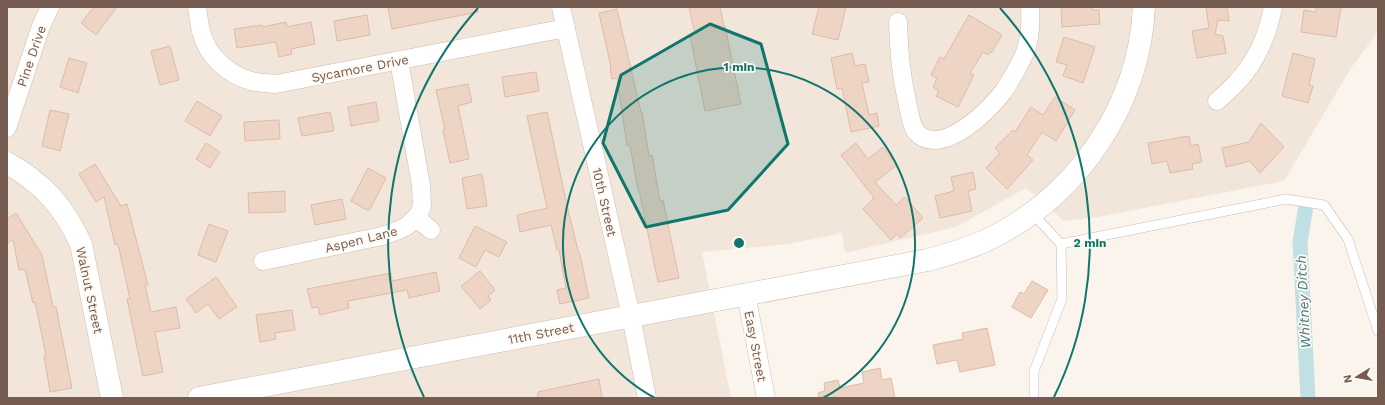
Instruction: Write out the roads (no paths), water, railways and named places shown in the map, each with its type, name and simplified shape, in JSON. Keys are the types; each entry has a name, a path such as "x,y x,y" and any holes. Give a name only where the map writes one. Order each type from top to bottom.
{"street":[{"name":"Pine Drive","path":"7,128 41,26 50,7"},
{"name":"Sycamore Drive","path":"197,7 201,32 205,42 222,67 232,74 252,82 276,84 566,28"},
{"name":"10th Street","path":"561,7 631,316 647,398"},
{"path":"898,22 902,72 914,128 922,136 931,140 938,140 947,138 962,130 990,107 1003,91 1015,73 1024,54 1031,17 1030,7"},
{"name":"11th Street","path":"200,398 928,260 957,252 992,237 1032,213 1049,200 1076,173 1111,122 1129,83 1141,33 1144,7"},
{"path":"1217,101 1238,81 1254,60 1271,18 1273,7"},
{"path":"399,60 422,185 422,206 416,218 431,230"},
{"name":"Walnut Street","path":"7,163 49,193 69,219 81,244 112,398"},
{"name":"Aspen Lane","path":"263,261 382,236 407,226 416,218"},
{"name":"Easy Street","path":"746,294 766,398"}],"lane":[{"path":"1061,244 1286,199 1324,206 1348,239 1378,331"},
{"path":"1032,213 1061,244 1062,299 1034,371 1034,398"}],"waterway":[{"name":"Whitney Ditch","path":"1306,206 1300,242 1308,398"}]}
